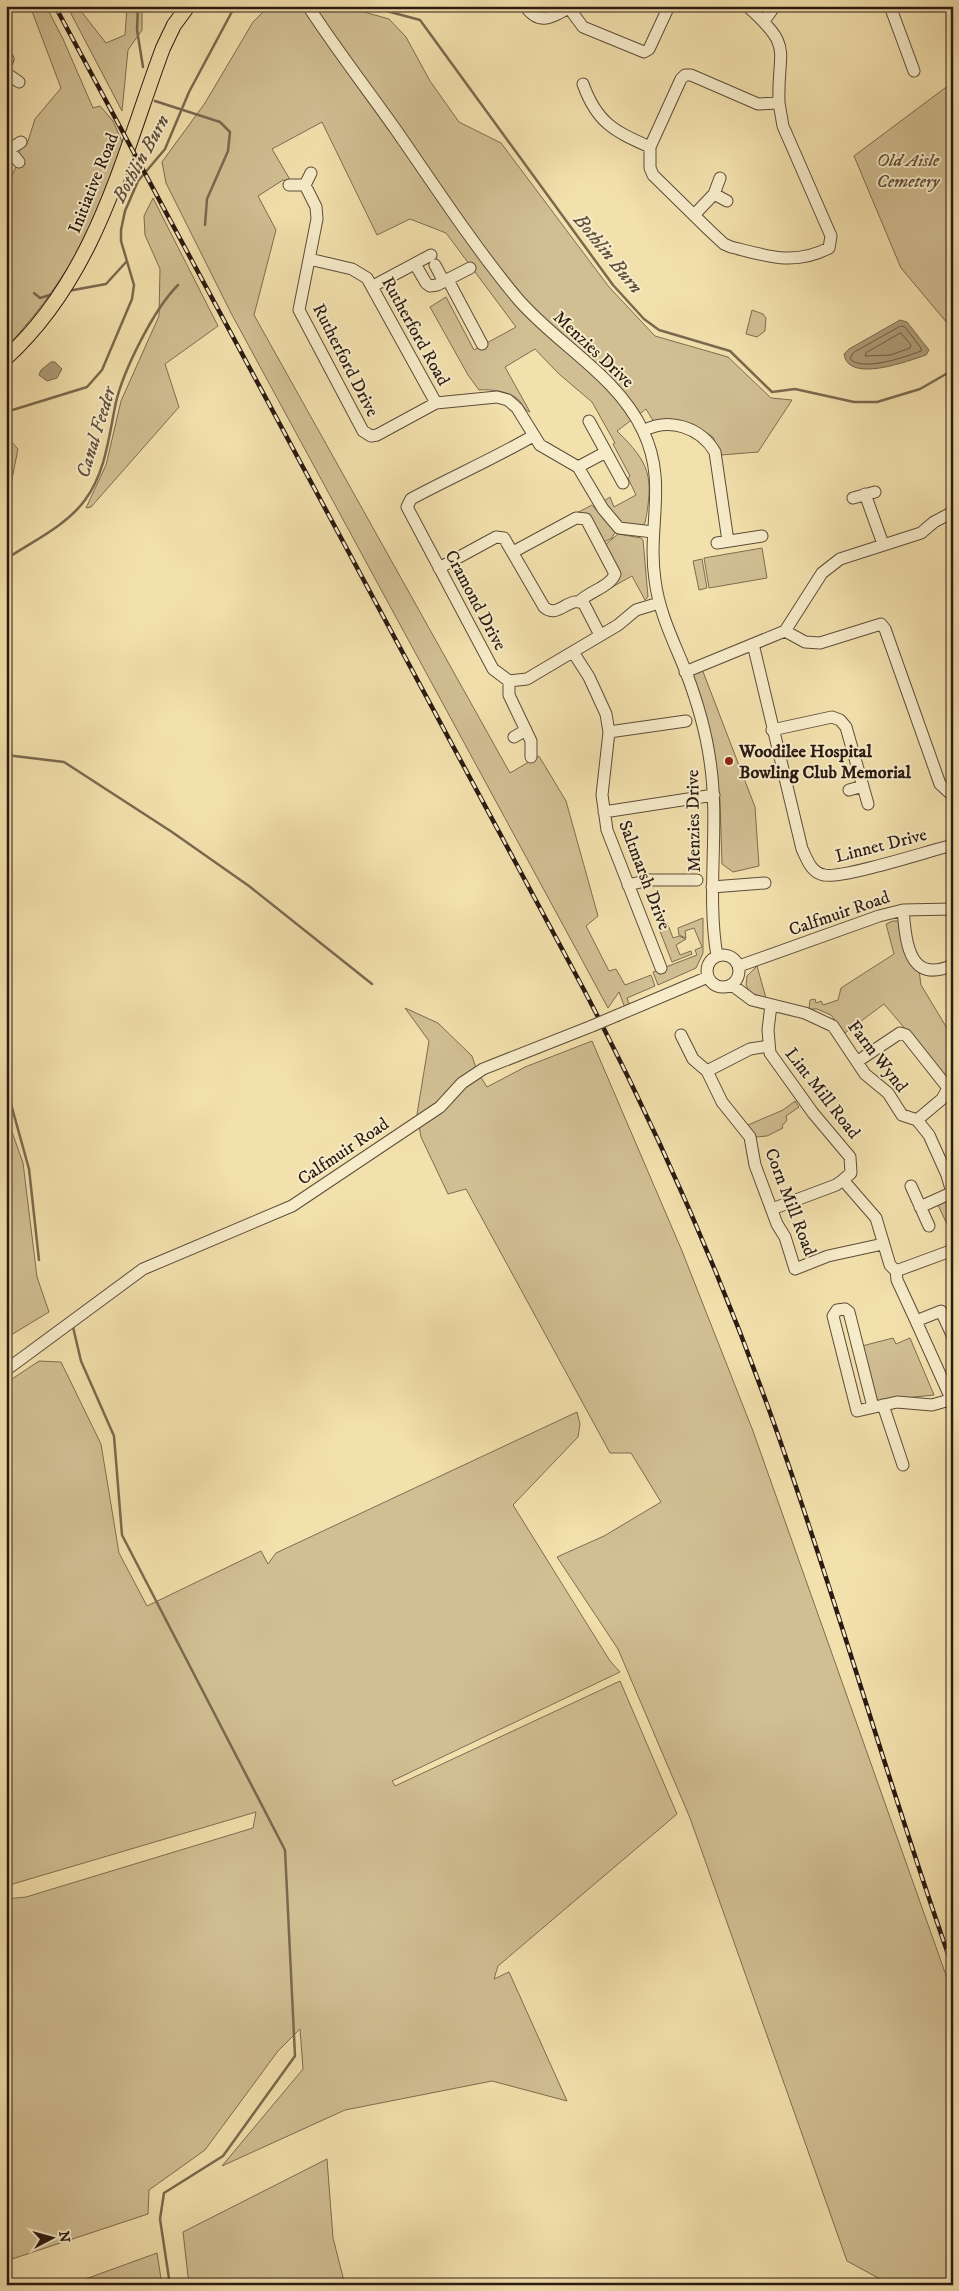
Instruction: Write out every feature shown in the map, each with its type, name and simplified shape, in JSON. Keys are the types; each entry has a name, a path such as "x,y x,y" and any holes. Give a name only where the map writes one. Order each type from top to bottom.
{"main road":[{"name":"Initiative Road","path":"6,358 18,348 56,302 100,225 163,48 174,25 188,6"}],"street":[{"name":"Menzies Drive","path":"308,6 433,185 518,299 549,332 614,389 630,407 644,431 652,451 656,473 657,504 652,532 652,562 659,603 694,695 710,760 714,795 712,925 717,956"},
{"path":"525,6 532,16 540,20 549,18 570,7 583,27 644,52 649,49 669,6"},
{"path":"747,6 777,36 782,48 779,103 784,126 831,236 829,248 794,260 746,251 724,244 653,175 650,168 650,148 679,82 685,75 691,75 758,104 779,103"},
{"path":"764,21 775,6"},
{"path":"890,6 914,71"},
{"path":"6,73 19,82"},
{"path":"587,88 593,109 606,124 623,135 650,148"},
{"path":"19,162 8,147 20,142"},
{"path":"290,184 305,185 311,173"},
{"path":"695,214 714,194 720,178"},
{"name":"Rutherford Drive","path":"305,185 316,207 317,219 299,310 363,431 370,436 377,435 436,403 497,397 508,400 517,408 533,436 546,450 564,458 578,468 603,509 619,528 652,532"},
{"path":"714,194 727,202"},
{"name":"Rutherford Road","path":"309,259 352,269 367,278 436,403"},
{"path":"373,286 415,264 433,260 482,344"},
{"path":"415,264 426,283 430,286 446,281 470,268"},
{"path":"589,421 623,483"},
{"path":"644,431 655,425 670,424 687,428 708,440 715,452 722,542 762,536"},
{"name":"Cramond Drive","path":"509,681 498,674 488,662 408,510 409,501 468,468 486,463 533,436"},
{"path":"578,468 606,452"},
{"path":"853,498 870,493 882,544"},
{"path":"686,672 785,631 822,572 840,559 921,533 934,522 953,512"},
{"path":"439,568 496,537 506,540 513,552 547,610 556,611 576,601 580,601 586,595 612,580 615,574 586,519 576,518 513,552"},
{"path":"580,601 584,604 600,635"},
{"path":"531,757 531,742 510,701 509,681 526,678 618,625 636,610 659,603"},
{"path":"785,631 805,642 820,643 881,624 885,629 940,784 953,796"},
{"name":"Linnet Drive","path":"753,644 772,730 802,849 814,870 824,875 861,870 953,845"},
{"name":"Saltmarsh Drive","path":"573,652 602,703 609,732 602,795 607,830 661,968"},
{"path":"772,730 832,718 840,720 846,727 868,804"},
{"path":"609,732 686,721"},
{"path":"514,737 526,730"},
{"path":"849,790 863,786"},
{"path":"604,812 714,795"},
{"path":"628,886 649,880 697,880"},
{"path":"712,887 765,883"},
{"name":"Calfmuir Road","path":"739,966 879,916 903,910 953,909"},
{"path":"903,910 907,947 913,960 925,969 946,968 953,965"},
{"path":"717,956 732,958 739,966 738,977 732,985 716,986 708,977 709,963 717,956"},
{"name":"Calfmuir Road","path":"6,1370 143,1269 292,1206 440,1107 462,1084 483,1068 592,1026 708,977"},
{"name":"Farm Wynd","path":"732,985 747,998 771,1006 805,1013 828,1024 837,1031 869,1078 888,1093 902,1115 917,1120 929,1135 950,1174 952,1194"},
{"name":"Lint Mill Road","path":"771,1006 768,1030 769,1046 773,1058 850,1157 851,1173 843,1180"},
{"path":"858,1061 891,1037 900,1033 906,1035 948,1088 942,1099 917,1120"},
{"name":"Corn Mill Road","path":"681,1035 693,1059 707,1072 722,1102 750,1137 753,1159 785,1237 795,1269 828,1256 883,1244"},
{"path":"707,1072 750,1049 769,1046"},
{"path":"772,1209 836,1185 843,1180 876,1218 890,1265 896,1271 897,1280 952,1401 932,1405 902,1401 878,1406 857,1411 833,1316 837,1310 846,1309 849,1312 878,1406 902,1465"},
{"path":"911,1186 929,1226"},
{"path":"920,1207 952,1194"},
{"path":"896,1271 953,1250"},
{"path":"916,1321 941,1311 953,1337"}],"green space":[{"path":"30,6 46,6 63,39 93,108 100,106 113,121 124,146 102,206 79,250 45,301 6,348 6,188 17,165 23,160 19,153 20,149 27,144 35,119 61,88"},
{"path":"67,6 77,6 106,43 125,35 127,6 142,6 142,30 128,50 122,111"},
{"path":"269,6 352,6 357,10 389,19 406,37 430,81 459,122 501,143 609,287 655,336 728,357 771,398 792,400 758,452 721,455 713,437 693,424 654,422 646,409 617,431 637,452 647,472 649,482 645,523 641,526 622,523 604,501 610,497 614,507 636,495 628,478 630,476 613,444 615,443 592,402 559,374 535,349 505,367 530,412 525,409 519,400 510,394 494,390 479,390 468,375 430,307 446,297 474,350 516,327 446,233 410,219 377,235 322,122 272,149 289,178 288,181 283,180 258,196 276,230 254,315 510,773 539,756 566,801 598,916 586,926 609,971 616,969 625,985 651,975 655,986 627,998 630,1006 625,1008 619,992 608,1008 231,313 166,183 162,162 205,103 253,22"},
{"name":"Old Aisle Cemetery","path":"953,82 953,330 901,268 854,156"},
{"path":"153,198 218,326 165,364 179,407 91,507 86,508 106,465 121,401 159,316 160,269 145,235 144,216"},
{"path":"752,310 763,314 766,318 765,331 757,337 746,334"},
{"path":"6,436 18,449 9,494 6,496"},
{"path":"592,505 615,532 612,538 604,542 591,518 559,522"},
{"path":"618,534 643,540 648,597 645,600 632,576 589,600 612,584 605,545"},
{"path":"762,548 767,578 709,588 704,558"},
{"path":"702,559 707,588 699,590 693,561"},
{"path":"702,669 755,807 759,866 733,872 722,864 720,801 714,757 689,673"},
{"path":"703,918 703,953 696,968 658,985 653,972 697,955 695,950 702,947 694,928 685,931 686,938 679,935 678,928"},
{"path":"898,921 906,954 919,970 921,985 953,1038 953,1085 884,1004 845,1033 831,1015 817,1009 809,1009 810,1000 815,999 816,1003 821,1001 823,1005 838,1000 841,988 894,954 886,924"},
{"path":"667,922 673,938 679,936 686,939 676,945 680,955 691,951 692,954 672,962 658,926"},
{"path":"757,966 766,998 750,993 746,985 747,976"},
{"path":"405,1008 438,1023 472,1056 477,1071 487,1087 525,1067 592,1041 682,1251 753,1431 953,1995 951,2285 891,2285 847,2261 690,1818 618,1649 557,1557 604,1536 661,1502 631,1453 610,1453 466,1189 448,1194 421,1137 417,1114 429,1041"},
{"path":"795,1101 799,1107 786,1116 787,1120 782,1126 783,1128 767,1136 756,1137 748,1125 783,1110"},
{"path":"6,1115 23,1163 37,1277 49,1312 6,1338"},
{"path":"951,1200 953,1202 953,1237 937,1203"},
{"path":"893,1338 896,1344 910,1338 934,1395 895,1399 876,1404 862,1346"},
{"path":"39,1361 61,1362 101,1444 119,1553 147,1606 261,1551 268,1564 276,1553 577,1412 580,1424 578,1437 513,1505 610,1661 620,1672 392,1781 395,1786 620,1681 677,1814 498,1966 494,1979 509,1972 567,2101 492,2081 345,2110 222,2166 303,2069 300,2029 278,2051 205,2150 149,2190 148,2214 6,2261 6,1899 26,1897 253,1828 256,1812 6,1886 6,1383"},
{"path":"327,2159 333,2238 345,2285 189,2285 183,2232"},
{"path":"157,2253 162,2285 69,2285"}],"water":[{"path":"900,320 907,322 929,350 926,355 880,368 856,368 848,363 844,354 849,349"},
{"path":"51,362 55,362 62,369 57,378 47,381 39,375 41,370"}],"waterway":[{"name":"Canal Feeder","path":"138,6 137,30 143,67"},
{"name":"Bothlin Burn","path":"6,412 87,387 102,370 132,299 134,285 121,241 125,211 138,181 165,149 189,92 235,6"},
{"name":"Bothlin Burn","path":"368,6 420,20 613,285 644,319 659,330 730,351 772,392 795,389 854,402 877,402 920,389 953,370"},
{"name":"Canal Feeder","path":"155,101 220,122 230,132 228,151 207,199 205,225"},
{"path":"68,291 106,284 127,261"},
{"name":"Canal Feeder","path":"6,559 68,518 85,500 92,489 102,465 116,402 126,373 150,324 178,285"},
{"path":"34,293 40,298 53,294"},
{"path":"6,755 64,762 172,832 249,886 372,984"},
{"path":"6,1086 29,1169 39,1260"},
{"path":"73,1327 81,1361 114,1436 122,1535 285,1850 295,2056 223,2156 164,2193 160,2219 170,2285"}],"railway":[{"path":"55,6 583,988 663,1151 712,1262 777,1432 953,1968"}],"place":[{"name":"Woodilee Hospital Bowling Club Memorial","path":"729,761"}]}
